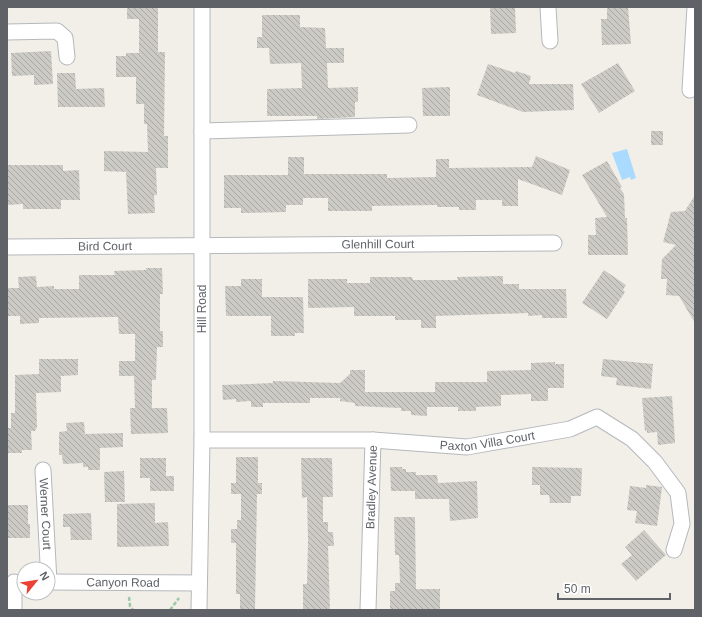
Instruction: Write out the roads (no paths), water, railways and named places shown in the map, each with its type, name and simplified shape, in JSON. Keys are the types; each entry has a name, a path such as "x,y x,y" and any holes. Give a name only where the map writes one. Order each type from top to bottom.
{"street":[{"name":"Hill Road","path":"199,610 202,440 202,7"},
{"path":"548,7 550,41"},
{"path":"690,90 695,7"},
{"path":"7,32 57,31 65,38 67,57"},
{"path":"202,131 409,125"},
{"name":"Glenhill Court","path":"202,247 554,244"},
{"name":"Bird Court","path":"7,247 202,247"},
{"name":"Paxton Villa Court","path":"373,440 467,447 570,429 598,417 632,439 655,462 678,493 682,524 674,550"},
{"name":"Bradley Avenue","path":"202,440 373,440 368,610"},
{"name":"Werner Court","path":"43,470 48,561"},
{"path":"14,610 15,582"},
{"name":"Canyon Road","path":"56,582 199,583"}],"water":[{"path":"627,149 636,178 631,180 630,177 622,180 612,153"}]}
